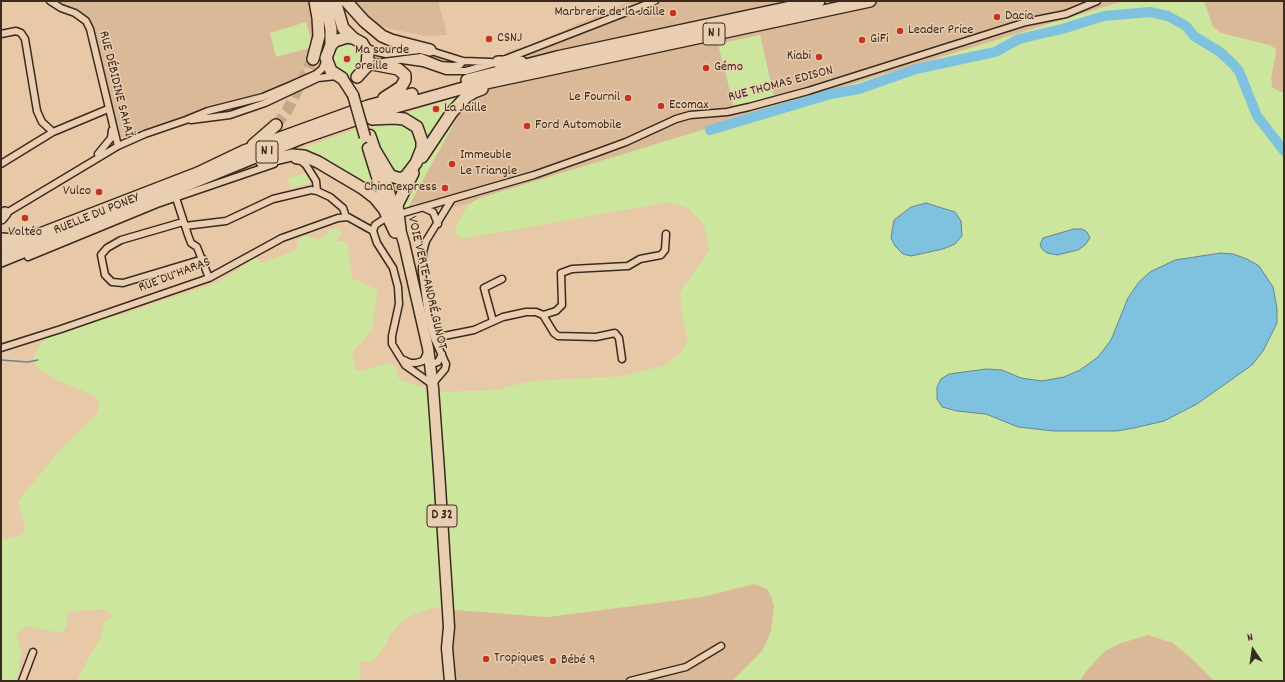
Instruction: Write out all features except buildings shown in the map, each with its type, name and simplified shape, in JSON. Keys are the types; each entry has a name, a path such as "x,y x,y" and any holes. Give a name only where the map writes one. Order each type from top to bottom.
{"highway":[{"path":"313,59 319,36 315,1"},
{"path":"325,1 331,29 331,45 326,58 330,69 339,77"},
{"path":"335,1 343,28 353,38 366,47 370,65"},
{"path":"346,1 364,21 382,36 391,40 430,50"},
{"name":"N 1","path":"1,249 198,173 247,150 368,106 558,63 819,1"},
{"name":"N 1","path":"1,261 275,149 344,123 424,98 558,63 870,1"},
{"path":"331,45 340,38 353,38"},
{"path":"498,62 558,63"},
{"path":"398,230 397,208 400,196 427,149 452,112 466,96 558,63"},
{"path":"357,77 370,65"},
{"path":"368,106 395,91 405,80 405,75 398,69 370,65"},
{"path":"148,202 153,202 341,129 380,118 404,119 417,127 421,135 422,148 419,156 411,171 403,179 398,179 391,176 376,152"},
{"path":"247,150 276,126"},
{"path":"244,166 288,155 304,156 351,181 371,195 382,207 398,230"},
{"path":"1,239 13,241 32,236"}],"main road":[{"name":"VOIE VERTE ANDRÉ GUNOT","path":"339,77 355,94"},
{"name":"VOIE VERTE ANDRÉ GUNOT","path":"357,77 355,94 367,136 398,230"},
{"name":"VOIE VERTE ANDRÉ GUNOT","path":"367,136 376,152 428,339 428,357 433,405 449,627 454,649 453,680"}],"street":[{"name":"RUE DÉBIDINE SAHAÏ","path":"50,1 86,21 90,29 112,128 118,146"},
{"path":"402,60 423,63 440,70 454,72 466,71 498,62 655,1"},
{"name":"RUE THOMAS EDISON","path":"403,213 534,175 604,151 676,119 690,115 727,112 808,91 1026,22 1066,14 1097,1"},
{"path":"1,34 16,31 21,33 25,39 37,111 42,122 53,132"},
{"path":"366,47 386,54 430,50 445,56 466,61 498,62"},
{"path":"434,62 445,56"},
{"path":"370,65 421,57 434,62 453,66 460,65 466,61 512,56"},
{"path":"2,216 118,146 145,134 208,111 263,97 316,74 322,69 326,58"},
{"path":"186,120 233,114 265,103 318,78 339,77"},
{"path":"231,105 226,109 233,114"},
{"path":"1,164 53,132 108,109"},
{"path":"85,165 103,151 111,138 112,128"},
{"name":"RUELLE DU PONEY","path":"28,256 176,198 282,162 293,160 301,161 306,165 316,181 318,190"},
{"path":"202,259 123,283 112,282 105,274 101,255 107,248 121,240 184,224 222,222 254,206 280,196 302,191 318,190 328,195 343,208 346,217 373,231"},
{"path":"176,198 191,243 197,247 209,278"},
{"path":"384,219 375,225 373,231 377,242 393,268 398,287 398,309 391,339 394,350 405,365 431,383 446,366 442,354 428,339 422,258 426,241 438,224 452,199"},
{"path":"421,208 431,210 434,213 438,224"},
{"name":"RUE DU HARAS","path":"1,348 61,330 209,278 282,238 346,217"},
{"path":"543,315 560,308 562,305 561,273 565,270 628,266 640,259 661,255 666,250 666,234"},
{"path":"493,321 484,288 502,279"},
{"path":"428,339 469,332 493,321 526,312 536,312 543,315 554,333 558,336 596,337 615,333 619,338 622,359"},
{"path":"398,355 412,364 420,362 428,357 435,363 438,362 442,354"},
{"path":"630,681 686,667 721,646"},
{"path":"22,681 33,652"}],"shaded area":[{"path":"56,1 311,1 314,48 302,75 263,97 121,138 90,18"},
{"path":"351,1 438,1 447,35 428,36 390,29 374,23"},
{"path":"630,1 1124,1 480,198 469,204 403,216 459,114 474,92 508,51 530,45"},
{"path":"1204,1 1284,1 1284,93 1272,87 1271,77 1276,53 1269,45 1221,33 1213,27"},
{"path":"754,584 767,589 771,596 774,605 771,631 763,650 732,681 447,681 443,609 547,617 702,597"},
{"path":"1148,635 1173,643 1189,656 1214,681 1080,681 1087,670 1105,651 1121,643"}],"green space":[{"path":"1124,1 1204,1 1213,27 1221,33 1269,45 1275,48 1276,53 1271,77 1272,87 1284,93 1284,681 1214,681 1189,656 1173,643 1148,635 1121,643 1105,651 1087,670 1080,681 732,681 763,650 771,631 774,606 771,596 767,589 754,584 702,597 547,617 432,608 405,619 392,632 384,648 373,661 360,662 360,678 357,681 77,681 102,636 103,623 112,616 105,609 68,612 66,629 60,633 27,626 17,633 21,653 17,681 1,681 1,540 16,537 23,533 25,526 18,501 59,451 97,414 99,404 95,396 57,380 42,371 36,365 34,358 40,344 46,338 216,283 232,274 254,256 262,263 297,250 298,239 304,235 319,240 325,236 329,230 336,228 342,232 336,241 347,242 352,278 378,290 372,330 352,353 355,369 360,371 389,363 396,367 397,376 402,381 424,388 426,392 496,390 530,381 624,376 665,365 682,351 688,339 682,315 680,292 709,251 704,225 688,208 668,202 462,239 456,234 455,227 469,204 480,198","holes":["1074,229 1089,235 1089,242 1078,250 1057,255 1048,235","1207,254 1233,254 1247,259 1259,266 1265,275 1277,323 1263,351 1252,365 1197,404 1164,421 1134,428 1117,431 1054,431 1018,427 986,414 957,411 942,407 937,399 949,374 986,369 1002,370 1021,378 1042,381 1064,377 1080,370 1098,357 1111,340 1118,325 1175,260"]},
{"path":"306,22 313,47 276,57 270,33"},
{"path":"760,35 774,96 734,107 718,44"},
{"path":"348,44 359,48 363,59 359,70 348,74 337,70 333,59 337,48"},
{"path":"474,92 459,114 399,224 373,167 365,138 375,135 372,124"},
{"path":"359,128 376,186 384,204 293,152"},
{"path":"306,173 311,183 290,188 288,178"}],"water":[{"path":"926,203 955,212 961,221 962,236 955,244 943,249 911,256 903,254 895,246 891,238 894,220 911,207"},
{"path":"1074,229 1082,229 1087,232 1090,238 1085,245 1078,250 1057,255 1047,253 1042,249 1040,245 1043,238"},
{"path":"1221,253 1233,254 1247,259 1259,266 1273,287 1277,308 1277,323 1263,351 1252,365 1197,404 1164,421 1117,431 1054,431 1018,427 986,414 957,411 942,407 937,399 937,387 941,379 949,374 986,369 1002,370 1021,378 1042,381 1064,377 1080,370 1098,357 1111,340 1128,298 1139,282 1150,272 1175,260"}],"waterway":[{"path":"710,130 831,94 859,89 916,69 995,52 1019,39 1062,29 1104,16 1150,12 1168,16 1186,26 1194,36 1220,52 1233,64 1239,71 1257,116 1284,151"},
{"path":"1,360 28,362 38,360"}],"tunnel":[{"path":"276,125 287,111 313,59"}],"place":[{"name":"Marbrerie de la Jaille","path":"673,13"},
{"name":"Dacia","path":"997,17"},
{"name":"Leader Price","path":"900,31"},
{"name":"CSNJ","path":"489,39"},
{"name":"GiFi","path":"862,40"},
{"name":"Kiabi","path":"819,57"},
{"name":"Ma sourde oreille","path":"347,59"},
{"name":"Gémo","path":"706,68"},
{"name":"Le Fournil","path":"628,98"},
{"name":"Ecomax","path":"661,106"},
{"name":"La Jaille","path":"436,109"},
{"name":"Ford Automobile","path":"527,126"},
{"name":"Immeuble Le Triangle","path":"452,164"},
{"name":"China express","path":"445,188"},
{"name":"Vulco","path":"99,192"},
{"name":"Voltéo","path":"25,218"},
{"name":"Tropiques","path":"486,659"},
{"name":"Bébé 9","path":"553,661"}]}
